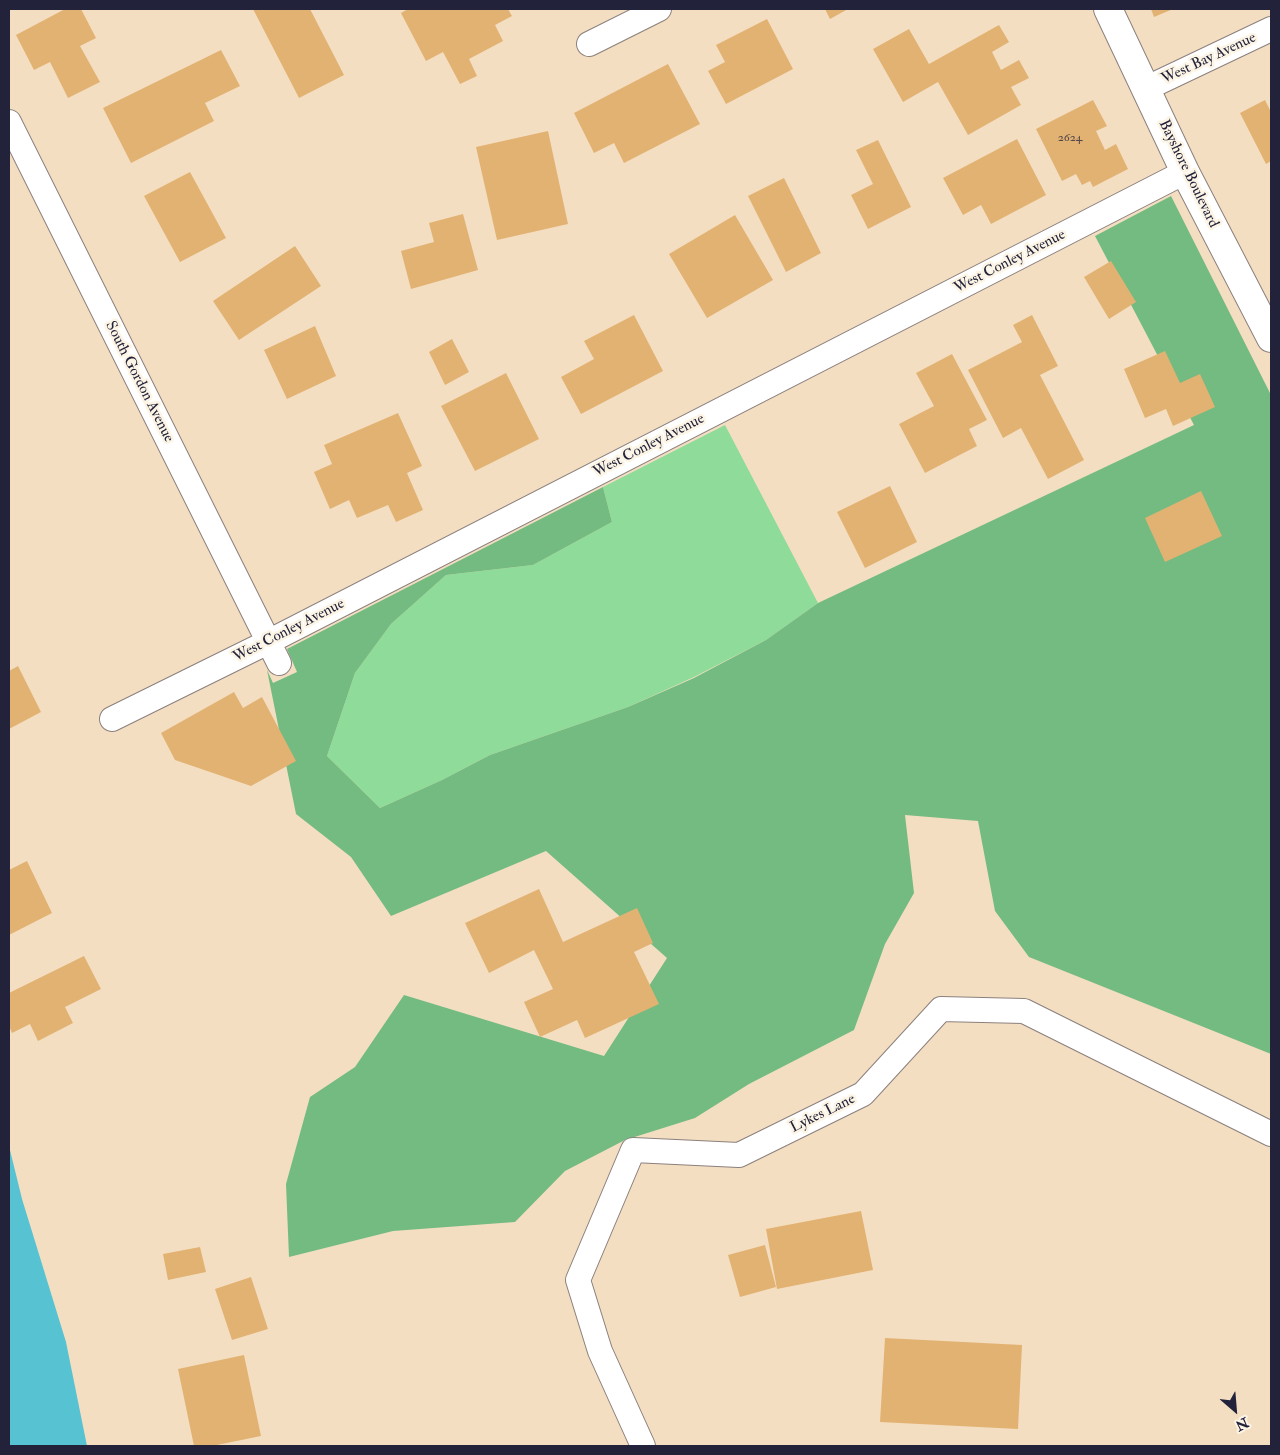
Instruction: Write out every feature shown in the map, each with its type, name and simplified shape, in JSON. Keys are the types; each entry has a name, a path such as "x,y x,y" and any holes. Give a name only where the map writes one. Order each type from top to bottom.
{"street":[{"path":"589,44 659,9"},
{"name":"Bayshore Boulevard","path":"1108,9 1186,172 1271,338"},
{"name":"West Bay Avenue","path":"1147,88 1271,30"},
{"name":"South Gordon Avenue","path":"9,122 279,663"},
{"name":"West Conley Avenue","path":"112,719 268,642 1186,172"},
{"name":"Lykes Lane","path":"643,1446 600,1351 578,1280 632,1150 739,1155 863,1094 941,1009 1024,1011 1271,1134"}],"green space":[{"path":"1171,196 1271,395 1271,1054 1029,957 995,911 978,821 905,815 914,893 885,944 854,1030 749,1084 695,1118 625,1140 565,1171 515,1222 393,1231 289,1257 286,1184 310,1097 355,1067 404,995 604,1056 667,958 546,851 391,916 351,857 296,814 267,670 273,683 297,672 287,649 603,487 612,522 533,565 446,575 391,624 355,673 327,756 380,808 442,780 490,755 628,707 694,678 766,640 818,603 1194,425 1095,236"},
{"path":"725,425 818,603 766,640 694,677 628,707 490,755 442,780 380,808 327,756 355,673 391,624 446,575 533,565 612,522 603,487"}],"water":[{"path":"9,1146 22,1199 66,1342 87,1446 9,1446"}],"building":[{"path":"65,9 81,9 96,38 80,46 100,82 68,98 50,62 34,70 16,35"},
{"path":"253,9 310,9 344,75 299,98"},
{"path":"408,9 508,9 512,16 495,25 503,41 469,59 477,76 460,84 443,52 426,61 401,13"},
{"path":"825,9 848,9 830,19"},
{"path":"1151,9 1173,9 1154,17"},
{"path":"767,19 793,69 726,104 708,71 725,62 716,45"},
{"path":"999,25 1009,42 992,52 1001,70 1019,60 1029,78 1011,87 1021,105 968,135 938,82 903,102 873,49 909,29 929,64"},
{"path":"221,50 240,86 205,103 214,121 131,163 103,108"},
{"path":"668,64 700,124 624,163 614,143 594,153 574,113"},
{"path":"1093,100 1107,126 1096,131 1105,150 1116,144 1128,169 1093,187 1090,181 1082,185 1076,174 1062,181 1036,129"},
{"path":"1265,100 1271,112 1271,161 1266,164 1240,113"},
{"path":"548,131 568,224 497,240 476,147"},
{"path":"1017,139 1046,195 991,224 981,205 963,215 943,178"},
{"path":"878,140 911,207 868,229 851,195 873,184 856,150"},
{"path":"190,172 226,238 180,262 144,196"},
{"path":"784,178 821,253 786,272 748,196"},
{"path":"463,214 478,270 411,289 401,251 434,242 429,223"},
{"path":"735,215 773,280 707,318 669,254"},
{"path":"295,246 321,286 239,340 213,301"},
{"path":"1111,261 1136,302 1109,319 1084,277"},
{"path":"634,315 663,371 581,414 561,377 594,359 584,341"},
{"path":"1032,315 1058,366 1040,375 1084,460 1048,479 1021,428 1003,438 968,370 1022,342 1013,325"},
{"path":"315,326 336,376 287,399 264,350"},
{"path":"452,339 469,372 445,385 429,352"},
{"path":"1165,351 1180,383 1200,374 1215,407 1173,426 1166,409 1145,418 1124,369"},
{"path":"952,354 987,420 969,429 977,446 925,473 899,424 934,406 916,373"},
{"path":"506,373 539,439 475,471 441,406"},
{"path":"398,413 422,466 407,473 423,510 396,522 388,505 357,518 349,500 330,509 314,472 332,464 324,445"},
{"path":"890,486 917,542 865,568 837,512"},
{"path":"1201,491 1222,536 1165,562 1145,518"},
{"path":"18,666 41,712 9,729 9,671"},
{"path":"234,692 243,708 262,697 296,761 251,786 175,760 161,733"},
{"path":"27,861 52,913 9,935 9,870"},
{"path":"539,889 563,942 637,908 653,943 634,952 659,1004 585,1038 577,1020 540,1037 524,1002 553,989 534,950 489,973 465,923"},
{"path":"84,956 101,989 65,1007 73,1023 38,1041 30,1024 12,1033 9,1026 9,993"},
{"path":"861,1211 873,1270 777,1289 766,1229"},
{"path":"765,1245 776,1287 740,1297 728,1255"},
{"path":"200,1247 206,1272 168,1280 163,1254"},
{"path":"251,1277 268,1329 232,1340 215,1289"},
{"path":"885,1338 1022,1345 1018,1429 880,1422"},
{"path":"244,1355 261,1436 212,1446 194,1446 178,1369"}]}
